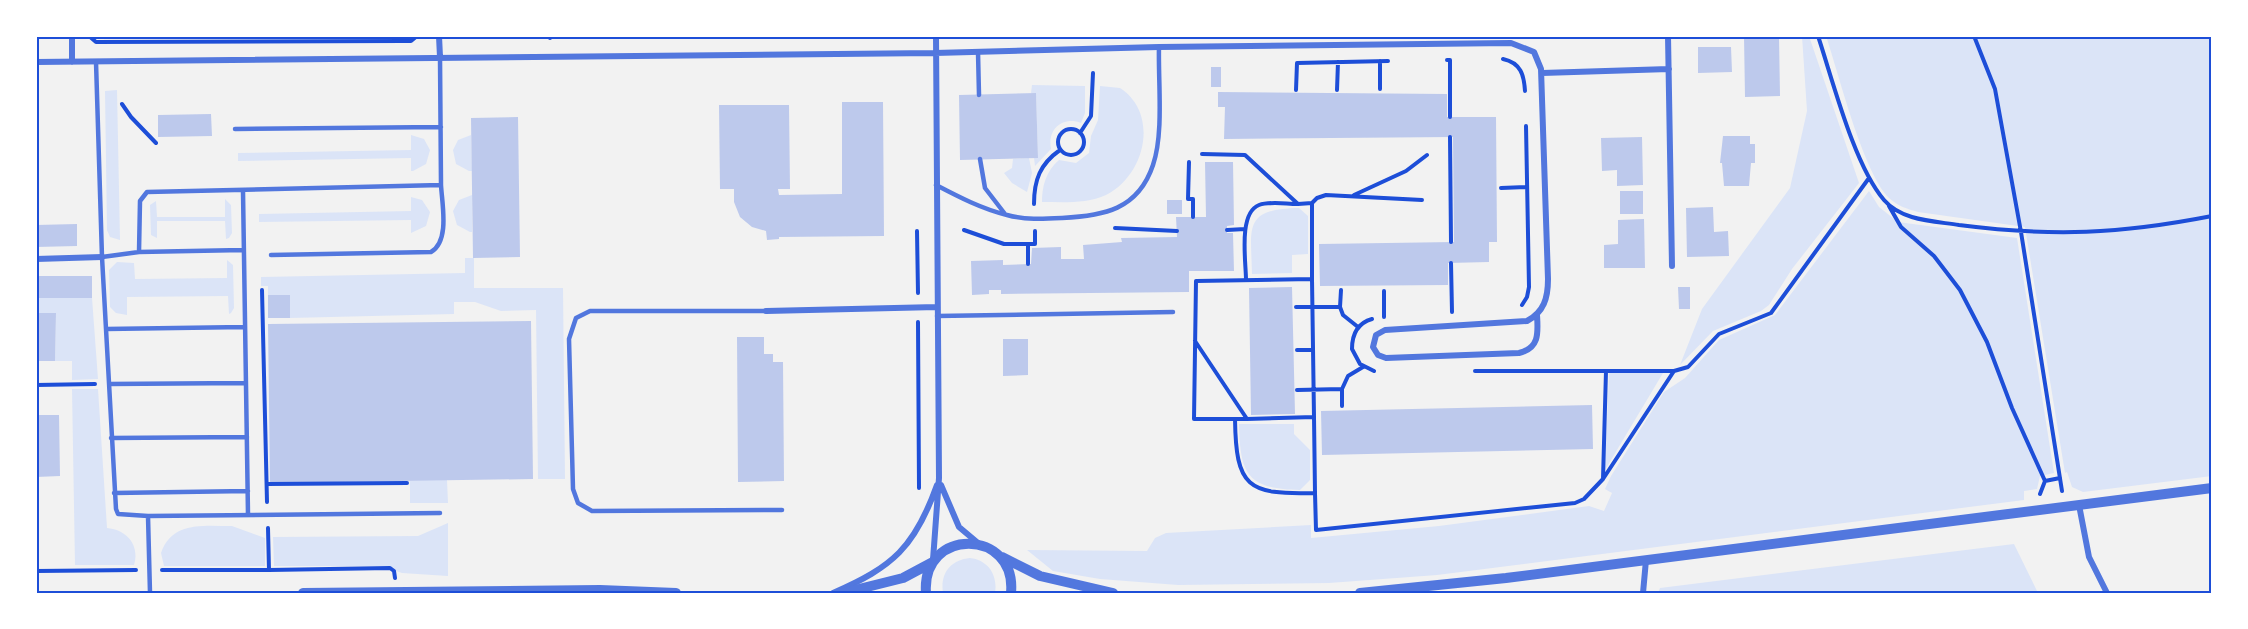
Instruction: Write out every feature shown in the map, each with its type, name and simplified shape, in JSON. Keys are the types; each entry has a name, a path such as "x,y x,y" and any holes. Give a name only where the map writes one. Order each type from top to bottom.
{"street":[{"path":"72,36 72,62"},
{"path":"439,36 440,57"},
{"path":"926,593 927,577 933,562 939,478 936,36"},
{"path":"1668,36 1672,266"},
{"path":"36,62 936,53 1159,47 1505,43 1522,45 1534,52 1540,61 1542,73 1548,288 1545,302 1537,315 1535,344 1531,349 1519,353 1386,358 1378,355 1372,346 1376,335 1385,330 1522,322 1537,315"},
{"path":"1542,73 1669,69"},
{"path":"36,259 102,257"},
{"path":"766,311 937,307"},
{"path":"939,478 959,526 981,545 1040,576 1113,593"},
{"path":"833,593 870,576 896,557 920,525 939,478"},
{"path":"1360,593 1456,585 2212,488"},
{"path":"2079,505 2089,557 2107,593"},
{"path":"843,593 903,578 933,562 946,549 957,544 981,545"},
{"path":"998,555 1010,573 1011,593"},
{"path":"1643,593 1646,560"},
{"path":"303,593 585,591 676,593"}],"lane":[{"path":"936,185 979,207 1028,219 1093,216 1115,210 1132,198 1150,173 1156,150 1159,47"},
{"path":"978,52 979,94"},
{"path":"271,255 431,252 439,247 442,236 440,57"},
{"path":"96,62 102,257 114,493 118,514 148,516 440,513"},
{"path":"235,129 441,127"},
{"path":"980,159 985,188 1007,215"},
{"path":"139,252 139,206 144,194 152,191 243,191 441,185"},
{"path":"243,191 248,515"},
{"path":"102,257 139,252 243,250"},
{"path":"766,311 591,311 576,318 569,339 573,489 578,503 598,512 782,510"},
{"path":"937,316 1173,312"},
{"path":"106,329 245,327"},
{"path":"109,384 246,383"},
{"path":"111,438 247,437"},
{"path":"114,493 248,491"},
{"path":"148,516 150,593"}],"path":[{"path":"89,36 96,42 408,41 417,36"},
{"path":"257,36 257,42"},
{"path":"1818,36 1869,178 1889,205 1892,215 1901,227 1934,256 1960,290 1986,342 2012,408 2045,481 2060,478"},
{"path":"1974,36 1995,89 2021,232 2064,507"},
{"path":"1499,59 1512,61 1518,66 1525,94"},
{"path":"1438,60 1460,60"},
{"path":"1450,60 1450,117"},
{"path":"1380,61 1380,89"},
{"path":"1296,90 1297,63 1391,61"},
{"path":"1337,90 1338,62"},
{"path":"1080,133 1091,116 1093,74"},
{"path":"122,104 156,143"},
{"path":"1515,308 1525,302 1529,290 1526,117"},
{"path":"1073,129 1080,133 1084,145 1079,153 1071,156 1060,150 1057,141 1064,130 1073,129"},
{"path":"1450,137 1451,242"},
{"path":"1034,204 1039,173 1046,160 1060,150"},
{"path":"1202,154 1245,155 1298,204"},
{"path":"1350,196 1406,171 1427,155"},
{"path":"1189,162 1188,199 1193,199 1193,217"},
{"path":"1468,371 1674,370 1688,367 1719,334 1771,313 1869,178"},
{"path":"1501,188 1527,188"},
{"path":"1246,280 1245,229 1247,218 1257,206 1312,203 1324,195 1422,200"},
{"path":"1312,203 1316,531 1575,503 1590,494 1603,479 1674,370"},
{"path":"1889,205 1916,218 2021,232 2104,232 2212,216"},
{"path":"1115,228 1176,231"},
{"path":"1227,230 1245,229"},
{"path":"964,230 1004,244 1035,244 1035,230"},
{"path":"917,231 918,491"},
{"path":"1028,244 1028,264"},
{"path":"1451,263 1452,312 1464,312"},
{"path":"1312,279 1196,281 1194,419 1314,417"},
{"path":"262,290 269,570"},
{"path":"1341,290 1340,307 1343,315 1358,327"},
{"path":"1384,291 1384,318"},
{"path":"1296,307 1340,307"},
{"path":"1196,341 1247,419"},
{"path":"1297,350 1313,350"},
{"path":"1342,406 1342,389 1348,376 1363,367 1385,372"},
{"path":"1603,479 1606,371"},
{"path":"36,385 109,384"},
{"path":"1297,390 1342,389"},
{"path":"1235,419 1237,461 1248,480 1274,493 1315,493"},
{"path":"267,484 407,483"},
{"path":"36,571 390,568 394,571 394,579"}],"shaded area":[{"path":"96,36 252,36 252,39 102,39"},
{"path":"1802,36 1809,36 1859,183 1792,269 1769,305 1761,311 1713,331 1680,365 1702,309 1790,188 1807,111"},
{"path":"1826,36 2212,36 2212,476 2083,492 2072,487 2067,472 2065,473 2025,227 1918,212 1903,207 1889,198 1879,185 1861,146"},
{"path":"1032,85 1085,86 1085,113 1081,123 1068,121 1058,126 1051,136 1051,149 1035,166 1034,158 1038,158 1036,94 1031,93"},
{"path":"1100,86 1120,88 1132,99 1140,113 1143,144 1138,160 1130,174 1106,195 1083,201 1042,202 1046,179 1055,164 1059,160 1076,163 1089,153 1091,136 1098,120"},
{"path":"117,90 120,240 110,237 107,230 105,91"},
{"path":"411,135 424,139 430,150 426,164 413,171 411,171 411,158 238,161 238,153 411,150"},
{"path":"471,135 472,171 469,171 456,164 453,150 458,140"},
{"path":"1029,158 1032,173 1027,192 1012,183 1004,173 1012,168 1013,159"},
{"path":"1869,191 1879,207 1898,222 2017,238 2054,473 2040,476 2037,489 2024,491 2024,500 1437,575 1329,583 1178,585 1100,579 1053,571 1027,550 1147,551 1155,538 1166,533 1311,525 1311,538 1439,526 1589,506 1604,511 1612,493 1605,489 1611,476 1664,392 1685,378 1719,340 1775,315"},
{"path":"472,195 472,232 470,232 457,225 453,211 459,200"},
{"path":"411,197 422,200 430,212 426,226 411,233 411,220 259,222 259,214 411,211"},
{"path":"225,199 231,205 232,233 229,238 226,239 225,221 157,221 157,238 151,235 150,205 156,201 157,217 225,217"},
{"path":"1299,208 1308,216 1308,254 1292,255 1292,273 1252,274 1251,244 1254,224 1259,217 1268,212"},
{"path":"465,258 474,258 474,288 563,288 565,479 538,479 536,310 501,311 475,302 454,302 454,314 290,318 290,295 268,295 268,286 261,286 261,277 465,273"},
{"path":"227,260 233,265 234,308 229,314 228,296 127,297 127,315 116,313 110,307 109,270 117,262 134,263 135,279 227,278"},
{"path":"36,298 92,298 98,379 72,380 72,361 55,361 56,313 36,313"},
{"path":"1609,373 1663,373 1605,470"},
{"path":"72,389 98,389 107,528 126,535 130,540 135,551 134,565 75,565"},
{"path":"1239,424 1294,424 1294,434 1310,450 1310,480 1300,490 1282,489 1258,482 1245,467"},
{"path":"410,480 447,480 448,503 410,503"},
{"path":"448,523 448,576 402,573 381,566 274,566 273,537 418,536"},
{"path":"200,526 232,526 265,538 265,566 164,566 161,553 166,543 181,530"},
{"path":"2014,544 2038,593 1658,593 1660,588"},
{"path":"970,558 987,565 995,580 995,593 943,593 943,580 948,569 963,559"}],"building":[{"path":"1744,36 1779,36 1780,96 1745,97"},
{"path":"1698,47 1731,47 1732,72 1698,73"},
{"path":"1211,67 1221,67 1221,87 1211,87"},
{"path":"1218,92 1447,94 1447,117 1496,117 1497,242 1489,242 1489,262 1448,263 1448,285 1320,286 1319,244 1454,242 1453,137 1224,139 1225,107 1218,107"},
{"path":"1036,93 1038,158 960,160 959,95"},
{"path":"842,102 883,102 884,236 779,237 779,239 767,240 766,231 752,227 740,217 734,202 734,189 720,189 719,105 789,105 790,189 778,189 779,195 842,194"},
{"path":"211,114 212,136 158,137 158,115"},
{"path":"518,117 520,257 473,258 471,118"},
{"path":"1723,136 1750,136 1750,144 1755,144 1755,163 1751,163 1749,186 1724,186 1722,163 1720,163"},
{"path":"1642,137 1643,185 1617,186 1617,170 1602,171 1601,138"},
{"path":"1205,162 1233,162 1234,225 1227,226 1227,233 1233,233 1234,271 1189,271 1189,292 1001,294 1001,290 989,290 989,294 972,295 971,261 1003,260 1003,265 1031,264 1032,248 1061,247 1061,259 1084,259 1083,245 1122,242 1121,238 1177,237 1176,217 1206,217"},
{"path":"1620,191 1643,191 1643,214 1620,214"},
{"path":"1167,200 1182,200 1182,214 1167,214"},
{"path":"1713,207 1714,232 1728,231 1729,256 1687,257 1686,208"},
{"path":"1644,219 1645,268 1604,268 1604,245 1618,244 1618,220"},
{"path":"77,224 77,246 36,247 36,225"},
{"path":"36,276 92,276 92,298 36,298"},
{"path":"1292,287 1295,414 1251,415 1249,288"},
{"path":"1678,287 1690,287 1690,309 1679,309"},
{"path":"268,295 290,295 290,318 268,318"},
{"path":"36,313 56,313 55,361 36,361"},
{"path":"531,321 533,479 270,483 268,324"},
{"path":"737,337 764,337 764,354 773,354 773,362 783,362 784,481 738,482"},
{"path":"1003,339 1028,339 1028,375 1003,376"},
{"path":"1592,405 1593,449 1322,455 1321,411"},
{"path":"36,415 59,415 60,476 36,477"}]}
